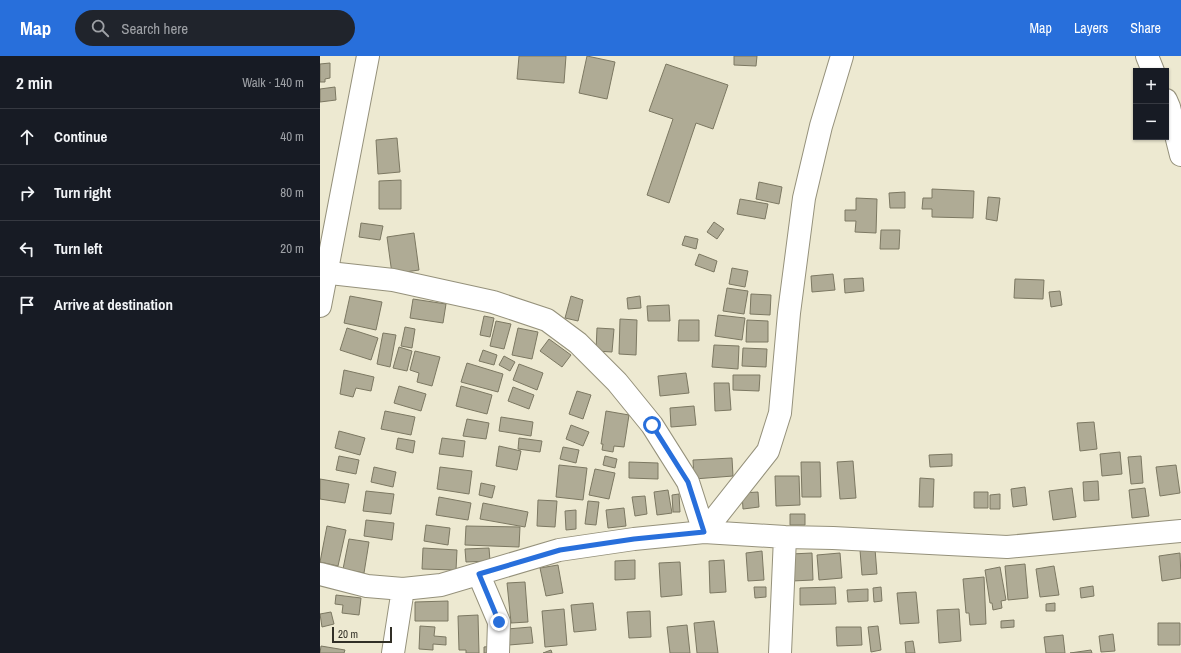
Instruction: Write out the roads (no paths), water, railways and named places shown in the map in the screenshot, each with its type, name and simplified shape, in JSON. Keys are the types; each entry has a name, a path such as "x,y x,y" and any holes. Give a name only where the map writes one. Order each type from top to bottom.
{"street":[{"path":"320,306 323,273 368,56"},
{"path":"704,532 768,452 780,412 789,313 804,198 821,126 842,56"},
{"path":"1147,56 1152,68"},
{"path":"1168,104 1181,155"},
{"path":"323,273 393,280 493,302 547,320 584,349 617,382 652,425 688,482 704,532"},
{"path":"320,574 367,586 403,590 441,585 560,550 634,539 704,532 1007,547 1181,531"},
{"path":"780,653 785,537"},
{"path":"479,574 499,622 498,653"},
{"path":"392,653 403,590"}]}
